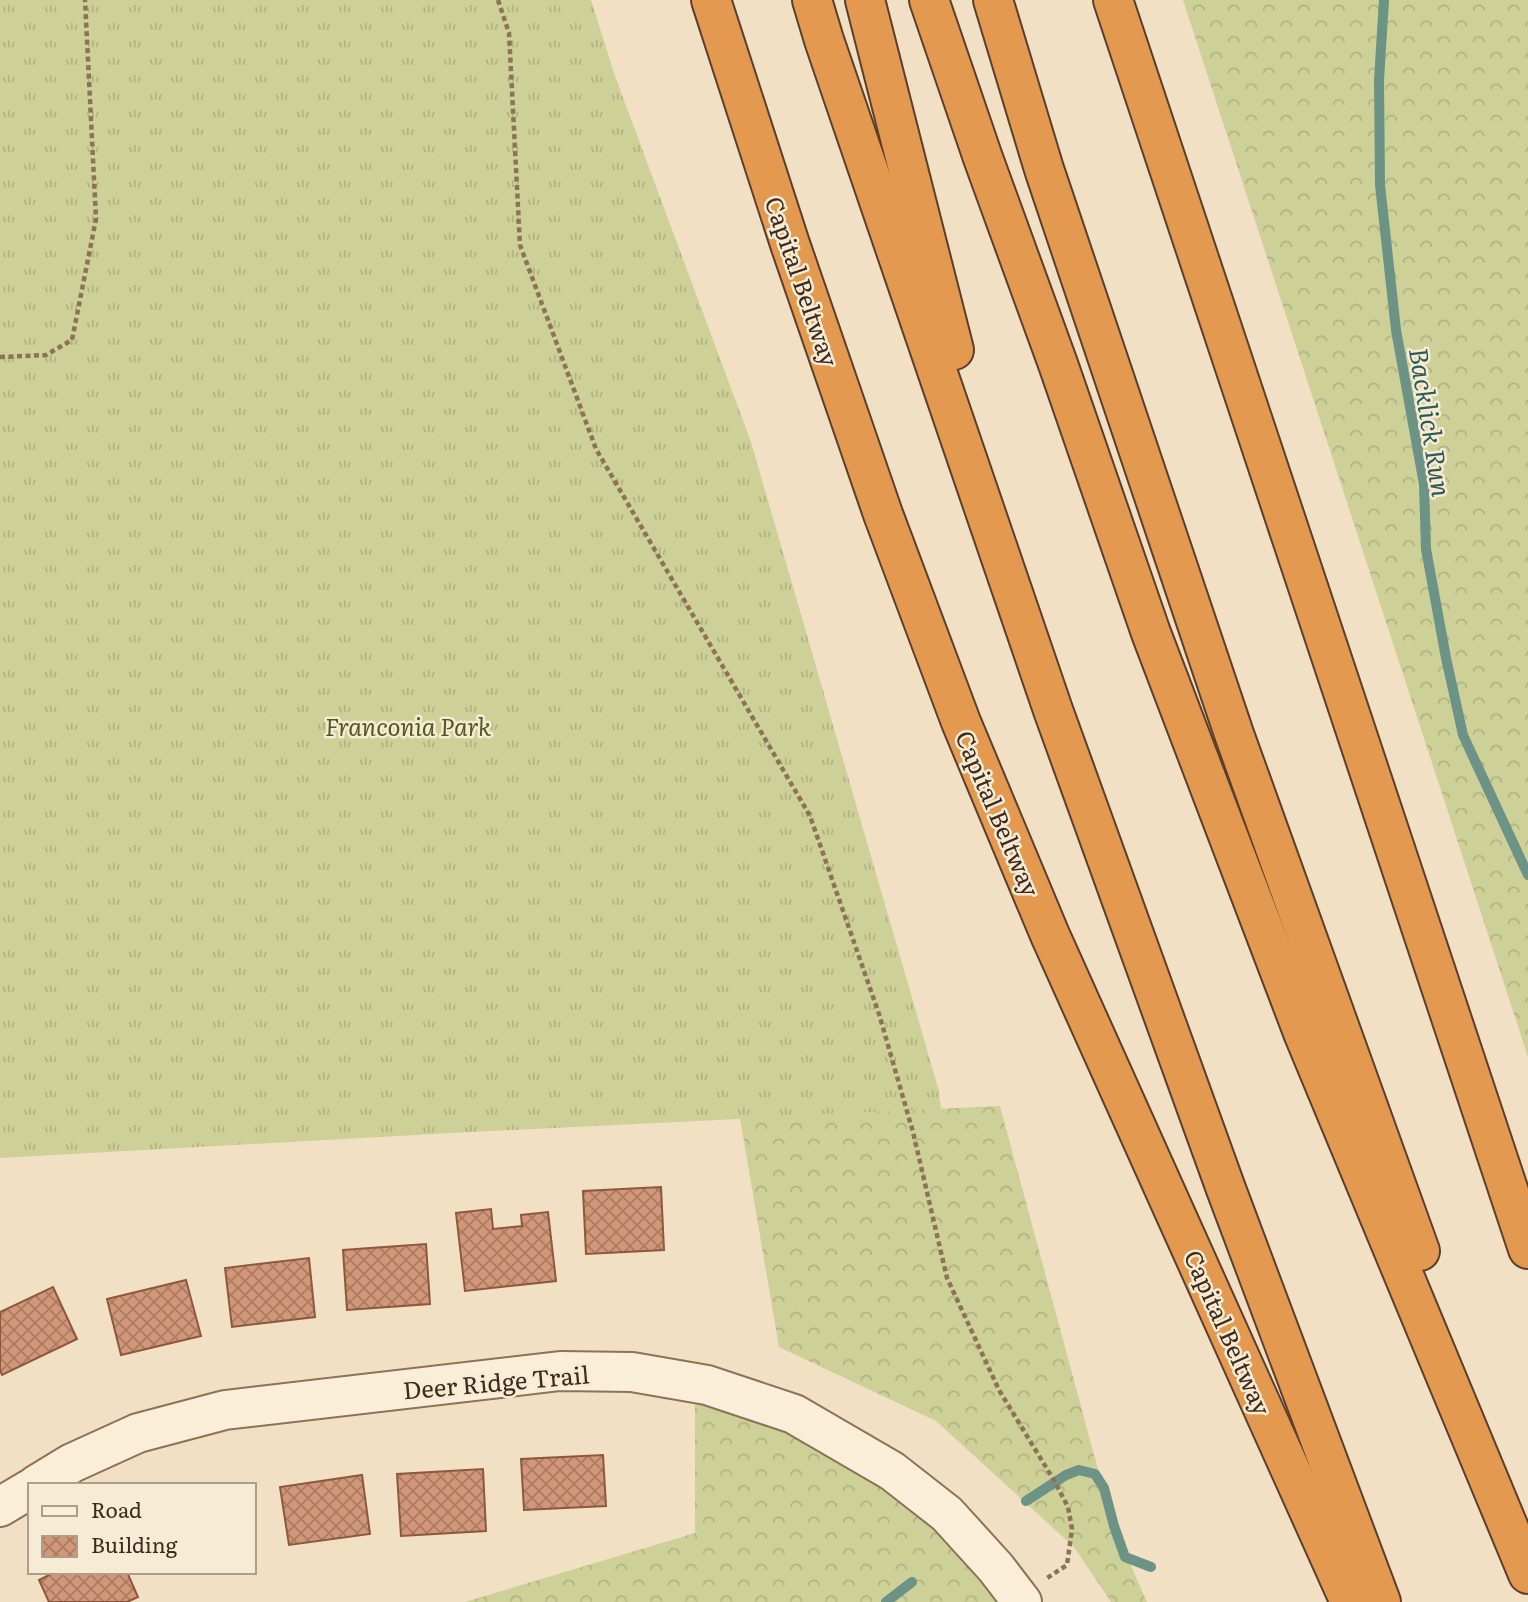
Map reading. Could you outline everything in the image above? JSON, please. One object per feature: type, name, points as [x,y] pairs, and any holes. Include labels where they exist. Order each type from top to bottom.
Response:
[{"type":"highway","name":"Capital Beltway","points":[[711,0],[794,257],[883,513],[961,722],[1050,935],[1350,1602]]},
{"type":"highway","points":[[812,0],[1053,709],[1226,1189],[1381,1602]]},
{"type":"highway","points":[[865,0],[996,513],[1053,709]]},
{"type":"highway","points":[[929,0],[1161,659],[1304,1035],[1528,1574]]},
{"type":"highway","points":[[993,0],[1044,169],[1234,734],[1528,1546]]},
{"type":"highway","points":[[1113,0],[1528,1249]]},
{"type":"street","name":"Deer Ridge Trail","points":[[39,1483],[72,1463],[138,1433],[225,1410],[560,1371],[632,1372],[707,1385],[793,1414],[892,1471],[947,1514],[1021,1600]]},
{"type":"street","points":[[0,1507],[28,1490]]},
{"type":"path","points":[[0,357],[46,355],[72,340],[96,219],[85,0]]},
{"type":"path","points":[[498,0],[509,33],[520,245],[596,449],[810,816],[883,1027],[913,1132],[947,1278],[999,1391],[1068,1507],[1072,1529],[1067,1565],[1021,1600]]},
{"type":"green space","name":"Franconia Park","points":[[0,0],[591,0],[615,76],[751,442],[939,1091],[941,1109],[0,1158]]},
{"type":"green space","points":[[1183,0],[1528,0],[1528,1057]]},
{"type":"green space","points":[[1000,1106],[1113,1525],[1147,1602],[1111,1602],[1074,1547],[936,1421],[779,1347],[740,1118]]},
{"type":"green space","points":[[695,1403],[818,1440],[921,1499],[1020,1602],[465,1602],[695,1533]]},
{"type":"building","points":[[661,1187],[664,1250],[586,1254],[583,1191]]},
{"type":"building","points":[[491,1209],[493,1229],[522,1226],[521,1215],[548,1212],[556,1281],[465,1291],[456,1213]]},
{"type":"building","points":[[426,1244],[430,1304],[347,1310],[343,1250]]},
{"type":"building","points":[[309,1258],[315,1317],[232,1327],[225,1268]]},
{"type":"building","points":[[186,1280],[201,1336],[121,1355],[107,1299]]},
{"type":"building","points":[[53,1287],[77,1339],[2,1375],[0,1312]]},
{"type":"building","points":[[603,1455],[606,1506],[524,1510],[521,1459]]},
{"type":"building","points":[[483,1469],[486,1531],[401,1536],[397,1474]]},
{"type":"building","points":[[362,1475],[370,1534],[289,1545],[280,1487]]},
{"type":"building","points":[[51,1574],[128,1574],[138,1597],[127,1602],[49,1602],[39,1580]]},
{"type":"waterway","name":"Backlick Run","points":[[1384,0],[1379,80],[1380,185],[1396,330],[1424,484],[1426,549],[1463,735],[1528,875]]},
{"type":"waterway","points":[[1026,1501],[1066,1475],[1079,1470],[1095,1474],[1104,1488],[1125,1557],[1151,1567]]},
{"type":"waterway","points":[[886,1602],[912,1582]]}]
